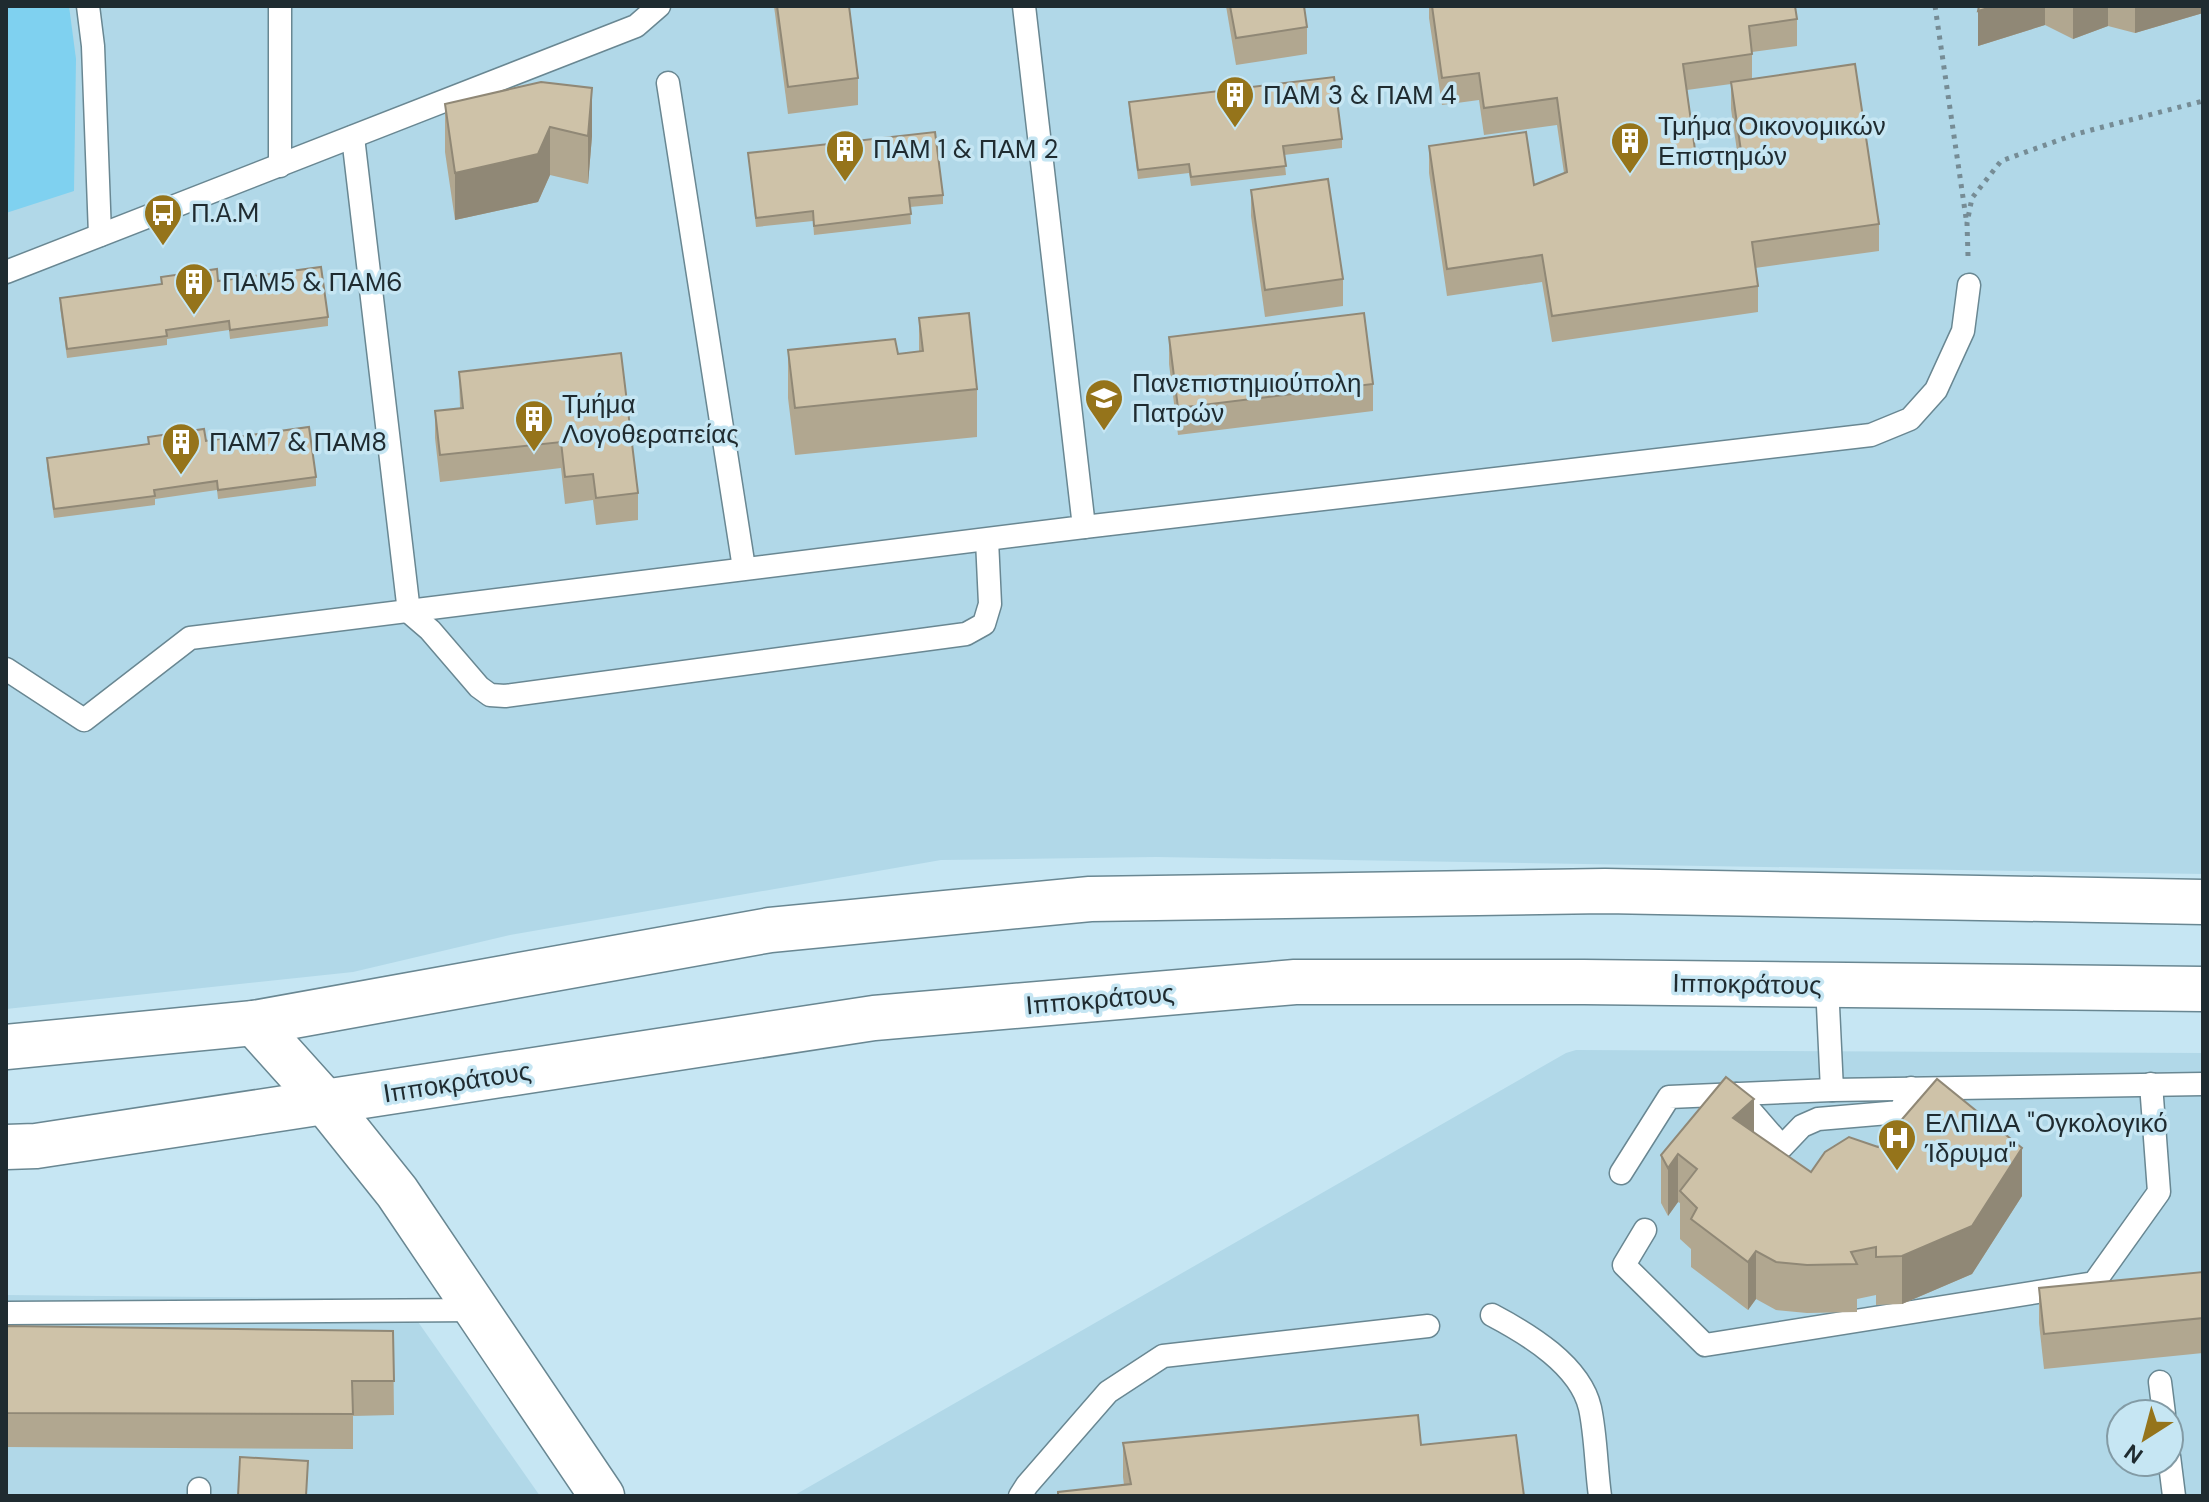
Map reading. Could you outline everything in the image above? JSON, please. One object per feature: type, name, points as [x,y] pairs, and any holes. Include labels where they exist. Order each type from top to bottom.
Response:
[{"type":"street","points":[[6,1047],[254,1023],[770,930],[1090,899],[1605,891],[2203,902]]},
{"type":"street","name":"Ιπποκράτους","points":[[6,1147],[36,1146],[874,1018],[1295,982],[2203,989]]},
{"type":"street","points":[[254,1023],[325,1102],[397,1192],[602,1496]]},
{"type":"lane","points":[[88,6],[93,46],[100,235]]},
{"type":"lane","points":[[280,6],[280,166]]},
{"type":"lane","points":[[6,272],[636,26],[659,6]]},
{"type":"lane","points":[[1024,6],[1084,527]]},
{"type":"lane","points":[[668,83],[744,568]]},
{"type":"lane","points":[[353,137],[409,612],[430,630],[479,687],[490,695],[505,696],[966,634],[984,624],[990,604],[987,540]]},
{"type":"lane","points":[[6,669],[84,720],[190,638],[744,568],[1871,435],[1910,419],[1936,390],[1963,331],[1969,285]]},
{"type":"lane","points":[[1827,985],[1832,1090]]},
{"type":"lane","points":[[1645,1230],[1624,1265],[1705,1345],[2094,1283],[2159,1192],[2151,1084]]},
{"type":"lane","points":[[1621,1173],[1669,1097],[1911,1088],[2203,1084]]},
{"type":"lane","points":[[1736,1094],[1782,1147],[1802,1126],[1818,1119],[1900,1112],[1911,1088]]},
{"type":"lane","points":[[6,1313],[478,1310]]},
{"type":"lane","points":[[1492,1315],[1534,1341],[1573,1376],[1589,1406],[1600,1496]]},
{"type":"lane","points":[[1020,1496],[1108,1392],[1163,1356],[1428,1326]]},
{"type":"lane","points":[[2160,1382],[2162,1398]]},
{"type":"path","points":[[1935,6],[1967,223],[1969,285]]},
{"type":"path","points":[[1967,223],[1972,198],[2001,161],[2076,134],[2203,101]]},
{"type":"shaded area","name":"Πανεπιστημιούπολη Πατρών","points":[[6,6],[2203,6],[2203,874],[1156,857],[941,860],[510,935],[353,972],[6,1009]]},
{"type":"shaded area","points":[[6,6],[69,6],[76,59],[74,191],[6,213]]},
{"type":"shaded area","points":[[1576,1050],[2203,1053],[2203,1496],[793,1496],[1566,1053]]},
{"type":"shaded area","points":[[6,1295],[402,1299],[540,1496],[6,1496]]},
{"type":"building","points":[[777,6],[849,6],[858,78],[788,87]]},
{"type":"building","points":[[1230,6],[1304,6],[1307,27],[1236,38]]},
{"type":"building","name":"Τμήμα Οικονομικών Επιστημών","points":[[1432,6],[1795,6],[1797,19],[1749,26],[1752,54],[1683,64],[1696,157],[1741,151],[1731,82],[1855,64],[1879,224],[1752,242],[1758,286],[1552,316],[1542,255],[1447,269],[1429,146],[1526,132],[1534,185],[1567,172],[1557,98],[1484,108],[1479,73],[1442,78]]},
{"type":"building","name":"ΠΑΜ 3 & ΠΑΜ 4","points":[[1334,77],[1342,139],[1283,146],[1286,166],[1191,177],[1189,164],[1138,170],[1129,102]]},
{"type":"building","points":[[541,82],[592,88],[588,136],[550,127],[538,154],[455,173],[445,104]]},
{"type":"building","name":"ΠΑΜ 1 & ΠΑΜ 2","points":[[935,132],[943,195],[909,198],[911,214],[814,226],[813,211],[756,218],[748,153]]},
{"type":"building","points":[[1328,179],[1343,279],[1265,290],[1251,190]]},
{"type":"building","name":"ΠΑΜ5 & ΠΑΜ6","points":[[321,267],[328,317],[230,330],[229,321],[166,330],[167,336],[67,349],[60,298],[162,284],[161,277],[217,269],[218,281]]},
{"type":"building","points":[[969,313],[977,389],[795,408],[788,350],[895,339],[898,354],[923,351],[919,318]]},
{"type":"building","points":[[1364,313],[1373,384],[1178,408],[1169,337]]},
{"type":"building","name":"Τμήμα Λογοθεραπείας","points":[[621,353],[638,493],[596,498],[593,474],[565,477],[561,442],[440,455],[435,411],[463,408],[459,372]]},
{"type":"building","name":"ΠΑΜ7 & ΠΑΜ8","points":[[309,427],[316,477],[218,490],[217,481],[154,490],[155,496],[54,509],[47,458],[149,444],[148,437],[204,429],[206,441]]},
{"type":"building","points":[[1726,1077],[1754,1099],[1733,1118],[1811,1172],[1825,1152],[1849,1137],[1878,1147],[1937,1079],[2022,1148],[1972,1226],[1902,1256],[1876,1257],[1876,1247],[1851,1252],[1857,1264],[1807,1265],[1776,1262],[1756,1251],[1748,1262],[1691,1219],[1697,1208],[1680,1191],[1697,1169],[1678,1154],[1668,1168],[1661,1155]]},
{"type":"building","points":[[2203,1272],[2203,1318],[2044,1334],[2039,1288]]},
{"type":"building","points":[[6,1326],[393,1331],[394,1381],[352,1381],[353,1414],[6,1413]]},
{"type":"building","points":[[1418,1415],[1421,1445],[1516,1435],[1524,1496],[1058,1496],[1058,1492],[1131,1484],[1123,1443]]},
{"type":"building","points":[[240,1457],[308,1461],[306,1496],[238,1496]]},
{"type":"place","name":"ΠΑΜ 3 & ΠΑΜ 4","points":[[1235,129]]},
{"type":"place","name":"Τμήμα Οικονομικών Επιστημών","points":[[1630,175]]},
{"type":"place","name":"ΠΑΜ 1 & ΠΑΜ 2","points":[[845,183]]},
{"type":"place","name":"Π.A.M","points":[[163,247]]},
{"type":"place","name":"ΠΑΜ5 & ΠΑΜ6","points":[[194,316]]},
{"type":"place","name":"Πανεπιστημιούπολη Πατρών","points":[[1104,432]]},
{"type":"place","name":"Τμήμα Λογοθεραπείας","points":[[534,453]]},
{"type":"place","name":"ΠΑΜ7 & ΠΑΜ8","points":[[181,476]]},
{"type":"place","name":"ΕΛΠΙΔΑ \"Ογκολογικό Ίδρυμα\"","points":[[1897,1172]]}]
